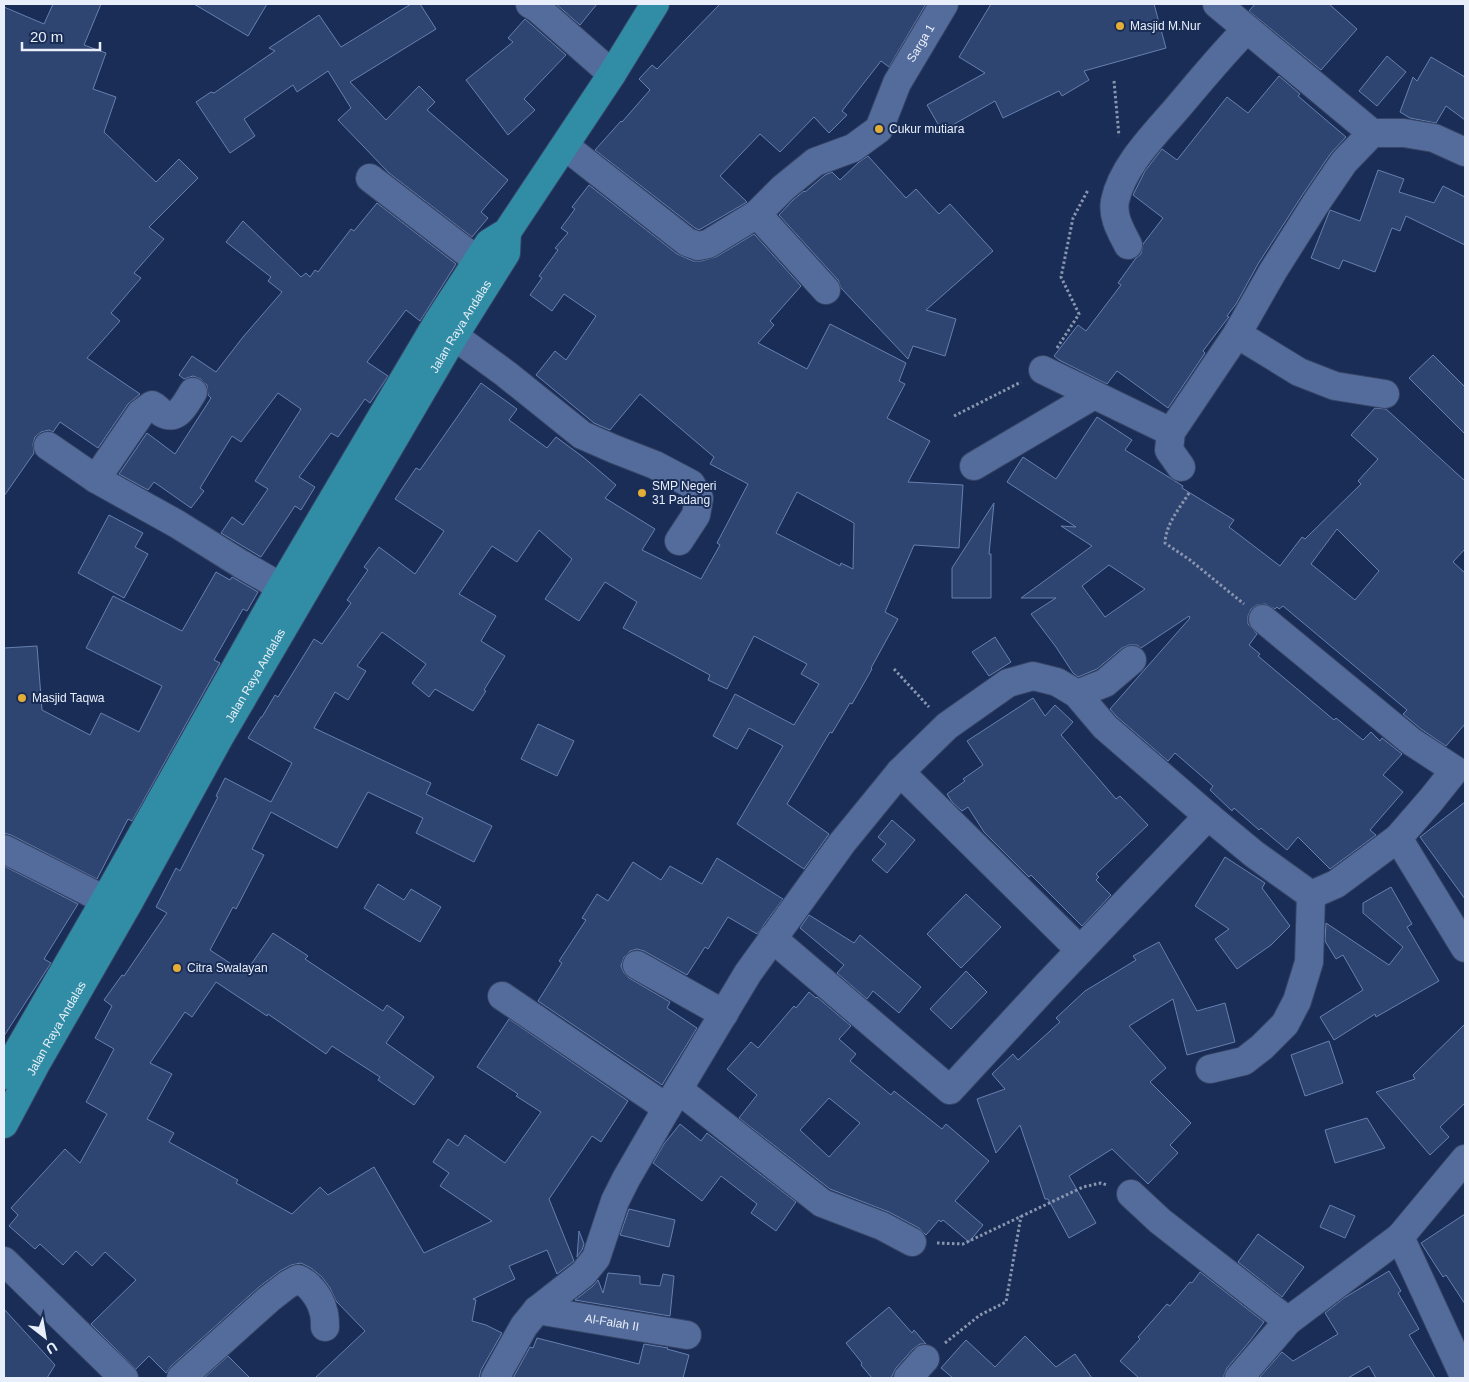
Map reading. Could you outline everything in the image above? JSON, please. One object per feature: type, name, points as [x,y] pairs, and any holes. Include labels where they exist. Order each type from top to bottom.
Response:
[{"type":"main road","name":"Jalan Raya Andalas","points":[[4,1124],[219,738],[437,323],[489,243],[507,232],[612,74],[655,4]]},
{"type":"main road","name":"Jalan Raya Andalas","points":[[4,1075],[281,587],[323,538],[454,336],[506,253],[507,232]]},
{"type":"street","points":[[530,4],[538,8],[612,74]]},
{"type":"street","name":"Sarga 1","points":[[565,146],[687,242],[698,246],[708,244],[757,214],[783,188],[815,162],[859,144],[879,129],[897,83],[944,4]]},
{"type":"street","points":[[1232,12],[1372,133],[1404,133],[1434,138],[1465,152]]},
{"type":"street","points":[[1128,245],[1116,221],[1115,203],[1131,143],[1226,50],[1232,12]]},
{"type":"street","points":[[1181,467],[1169,450],[1171,432],[1237,334],[1316,202],[1344,162],[1372,133]]},
{"type":"street","points":[[370,178],[478,261]]},
{"type":"street","points":[[757,214],[826,290]]},
{"type":"street","points":[[1237,334],[1299,372],[1335,386],[1386,394]]},
{"type":"street","points":[[454,336],[506,374],[582,435],[614,450],[655,465],[691,484],[698,498],[696,514],[679,541]]},
{"type":"street","points":[[1043,370],[1171,432]]},
{"type":"street","points":[[96,480],[141,413],[152,405],[156,406],[162,413],[178,414],[193,392]]},
{"type":"street","points":[[974,466],[1094,395]]},
{"type":"street","points":[[48,446],[96,480],[177,524],[281,587]]},
{"type":"street","points":[[1263,619],[1412,742],[1460,764],[1398,838],[1336,884],[1311,895]]},
{"type":"street","points":[[1077,694],[1105,683],[1132,660]]},
{"type":"street","points":[[495,1378],[524,1326],[537,1310],[582,1274],[596,1258],[615,1201],[673,1099],[748,973],[842,843],[900,772],[947,726],[1008,682],[1033,676],[1057,682],[1077,694],[1105,727],[1208,816],[1254,854],[1311,895]]},
{"type":"street","points":[[900,772],[1080,950]]},
{"type":"street","points":[[772,938],[950,1090],[1208,816]]},
{"type":"street","points":[[1398,838],[1465,948]]},
{"type":"street","points":[[4,849],[105,900]]},
{"type":"street","points":[[1210,1069],[1244,1060],[1262,1047],[1285,1024],[1297,1002],[1309,962],[1311,895]]},
{"type":"street","points":[[637,965],[724,1014]]},
{"type":"street","points":[[502,996],[673,1099],[822,1203],[882,1226],[912,1242]]},
{"type":"street","points":[[1239,1378],[1288,1322],[1400,1238],[1465,1159]]},
{"type":"street","points":[[1130,1194],[1160,1221],[1288,1322]]},
{"type":"street","points":[[1400,1238],[1465,1378]]},
{"type":"street","points":[[4,1261],[124,1378]]},
{"type":"street","points":[[181,1378],[269,1299],[298,1278],[305,1281],[317,1297],[323,1310],[326,1327]]},
{"type":"street","name":"Al-Falah II","points":[[537,1310],[687,1335]]},
{"type":"path","points":[[1114,81],[1131,143],[1115,143]]},
{"type":"path","points":[[954,416],[1043,370],[1079,314],[1061,277],[1073,218],[1092,182]]},
{"type":"path","points":[[1181,467],[1194,487],[1171,520],[1166,533],[1165,543],[1190,560],[1263,619]]},
{"type":"path","points":[[894,669],[947,726]]},
{"type":"path","points":[[912,1242],[963,1244],[1083,1187],[1101,1183],[1130,1194]]},
{"type":"path","points":[[917,1369],[980,1315],[1006,1302],[1021,1215]]},
{"type":"building","points":[[53,4],[101,4],[84,45],[106,53],[93,89],[116,97],[104,132],[156,182],[179,159],[198,178],[149,227],[164,239],[134,273],[141,278],[111,313],[120,321],[87,358],[140,394],[128,404],[98,448],[60,422],[53,432],[49,430],[41,432],[35,437],[33,444],[34,453],[4,496],[4,7],[44,24]]},
{"type":"building","points":[[194,4],[267,4],[248,36]]},
{"type":"building","points":[[411,4],[420,4],[436,29],[350,82],[386,120],[419,86],[435,102],[427,110],[508,180],[481,212],[488,218],[472,237],[389,173],[338,120],[351,108],[328,71],[297,92],[293,85],[244,119],[255,136],[230,153],[196,102],[211,92],[214,93],[275,51],[269,48],[319,15],[341,47]]},
{"type":"building","points":[[556,4],[597,4],[580,25]]},
{"type":"building","points":[[720,4],[926,4],[889,67],[881,61],[842,111],[847,115],[829,133],[814,117],[780,152],[760,134],[720,176],[747,202],[699,230],[595,150],[650,90],[639,79],[652,65],[657,69]]},
{"type":"building","points":[[991,4],[1154,4],[1166,48],[1084,71],[1089,80],[1062,96],[1059,91],[1003,118],[995,101],[942,131],[927,105],[985,73],[959,57]]},
{"type":"building","points":[[1255,4],[1329,4],[1357,29],[1321,70],[1249,11]]},
{"type":"building","points":[[525,19],[566,55],[524,99],[535,110],[508,135],[466,80],[513,42],[508,38]]},
{"type":"building","points":[[1387,56],[1406,72],[1377,106],[1359,91]]},
{"type":"building","points":[[1431,57],[1465,77],[1465,120],[1446,106],[1436,123],[1410,118],[1400,112],[1413,77],[1417,81]]},
{"type":"building","points":[[1279,76],[1300,94],[1298,96],[1346,137],[1331,153],[1303,194],[1258,264],[1236,304],[1227,316],[1229,317],[1203,351],[1205,353],[1168,408],[1117,371],[1107,384],[1059,360],[1054,356],[1078,325],[1086,331],[1121,285],[1118,283],[1141,254],[1143,244],[1163,218],[1133,195],[1145,171],[1162,149],[1177,160],[1227,97],[1248,113]]},
{"type":"building","points":[[868,156],[906,198],[916,189],[939,214],[950,204],[993,251],[926,310],[956,319],[945,356],[913,346],[908,359],[841,288],[838,280],[779,215],[793,200],[825,175],[832,172],[840,180]]},
{"type":"building","points":[[1378,170],[1404,179],[1399,192],[1434,203],[1443,186],[1465,197],[1465,245],[1406,216],[1400,231],[1392,228],[1375,272],[1343,260],[1339,269],[1311,258],[1330,210],[1360,221]]},
{"type":"building","points":[[589,185],[677,254],[693,261],[716,257],[754,234],[801,286],[770,321],[774,325],[758,343],[807,369],[830,324],[906,363],[899,381],[905,384],[887,418],[930,441],[908,482],[963,485],[959,548],[914,545],[885,612],[898,619],[852,704],[850,703],[832,733],[830,732],[787,804],[829,834],[804,869],[737,824],[783,746],[749,728],[737,749],[713,736],[735,694],[794,725],[819,684],[801,674],[807,664],[754,636],[727,689],[708,680],[710,675],[623,628],[637,602],[605,582],[579,621],[545,599],[572,559],[539,530],[517,562],[492,546],[459,594],[496,616],[481,641],[505,656],[473,711],[435,689],[429,697],[412,683],[426,664],[382,632],[357,666],[366,671],[348,700],[335,692],[314,728],[431,783],[426,794],[492,826],[474,862],[416,833],[423,818],[368,792],[337,848],[271,812],[252,849],[264,855],[236,909],[233,907],[210,950],[245,973],[273,933],[308,956],[305,959],[383,1011],[387,1005],[404,1017],[386,1043],[434,1077],[414,1105],[378,1080],[380,1077],[332,1046],[326,1054],[268,1014],[267,1016],[216,982],[192,1017],[185,1012],[150,1063],[172,1074],[147,1119],[174,1133],[169,1142],[238,1180],[236,1183],[292,1214],[320,1187],[328,1195],[374,1167],[424,1253],[492,1221],[440,1186],[449,1173],[433,1162],[448,1139],[458,1146],[465,1135],[505,1163],[541,1112],[477,1067],[509,1019],[628,1101],[601,1142],[592,1136],[549,1199],[574,1261],[557,1274],[547,1250],[509,1266],[515,1279],[473,1299],[476,1300],[472,1321],[502,1333],[481,1370],[479,1378],[315,1378],[365,1331],[336,1301],[322,1277],[301,1263],[291,1265],[280,1271],[259,1287],[171,1366],[166,1373],[149,1356],[136,1369],[91,1324],[136,1280],[105,1252],[92,1266],[76,1251],[63,1265],[40,1244],[35,1249],[9,1226],[18,1215],[11,1208],[65,1149],[80,1163],[107,1114],[86,1102],[114,1049],[95,1038],[112,1006],[104,1000],[122,975],[124,976],[167,913],[156,907],[176,868],[180,871],[218,797],[216,796],[225,778],[271,802],[292,763],[248,738],[275,695],[278,697],[314,639],[322,644],[351,603],[347,600],[368,570],[364,567],[379,547],[415,574],[444,531],[395,499],[416,468],[420,470],[481,383],[517,409],[509,420],[547,448],[556,437],[616,485],[605,498],[655,529],[642,550],[701,579],[720,545],[717,543],[748,484],[710,464],[714,457],[640,394],[610,430],[594,423],[536,375],[555,351],[566,360],[596,316],[564,294],[552,311],[530,295],[542,278],[539,276],[558,250],[555,248],[568,233],[561,228],[575,209],[572,207]],"holes":[[[797,492],[854,523],[853,569],[841,563],[840,566],[776,533]]]},
{"type":"building","points":[[377,203],[456,264],[420,321],[406,310],[367,362],[388,376],[370,403],[365,399],[338,437],[331,433],[299,477],[315,487],[301,510],[295,506],[261,557],[221,533],[232,517],[243,525],[268,489],[255,481],[301,409],[278,393],[241,442],[232,436],[200,488],[204,491],[191,508],[154,482],[148,490],[119,474],[147,433],[175,454],[211,398],[208,395],[207,385],[201,379],[193,376],[184,379],[179,375],[192,356],[216,372],[282,292],[268,281],[271,277],[226,242],[243,221],[301,277],[306,273],[310,277],[315,270],[318,272],[351,229],[354,231]]},
{"type":"building","points":[[1433,355],[1465,387],[1465,434],[1409,378]]},
{"type":"building","points":[[1375,408],[1386,409],[1465,481],[1465,549],[1453,562],[1465,573],[1465,724],[1446,746],[1403,714],[1407,710],[1283,606],[1275,609],[1265,604],[1257,605],[1251,609],[1248,616],[1248,624],[1257,634],[1249,645],[1260,654],[1258,656],[1334,720],[1336,718],[1363,740],[1371,732],[1380,741],[1382,738],[1402,754],[1383,775],[1403,792],[1370,830],[1376,835],[1330,869],[1298,837],[1287,850],[1261,828],[1259,830],[1234,808],[1232,811],[1210,790],[1213,786],[1175,753],[1168,761],[1110,709],[1190,618],[1189,616],[1141,648],[1137,645],[1129,645],[1122,648],[1097,669],[1078,677],[1073,673],[1031,614],[1056,598],[1021,598],[1092,546],[1061,526],[1076,527],[1007,482],[1023,457],[1056,479],[1097,417],[1132,440],[1125,450],[1234,520],[1229,527],[1280,566],[1302,537],[1305,539],[1361,484],[1358,481],[1378,459],[1351,435]],"holes":[[[1337,529],[1379,571],[1355,600],[1311,564]],[[1109,565],[1145,589],[1105,617],[1082,586]]]},
{"type":"building","points":[[994,503],[989,554],[991,554],[991,598],[952,598],[952,568]]},
{"type":"building","points":[[109,515],[143,533],[135,547],[148,554],[124,598],[78,573]]},
{"type":"building","points":[[216,572],[230,580],[232,577],[258,592],[247,611],[243,609],[214,660],[220,663],[132,821],[128,819],[97,879],[4,833],[4,648],[37,646],[42,710],[90,735],[101,713],[139,732],[162,686],[86,648],[113,596],[182,631]]},
{"type":"building","points":[[995,637],[1011,662],[989,676],[972,652]]},
{"type":"building","points":[[1033,698],[1045,716],[1055,705],[1073,722],[1061,735],[1116,799],[1120,796],[1148,825],[1096,874],[1099,877],[1096,880],[1111,895],[1082,926],[1031,875],[1029,877],[984,832],[968,807],[962,811],[952,802],[947,794],[965,781],[963,779],[983,765],[967,741]]},
{"type":"building","points":[[538,724],[574,741],[557,776],[521,759]]},
{"type":"building","points":[[1465,802],[1465,899],[1420,837]]},
{"type":"building","points":[[892,820],[915,840],[887,873],[872,860],[886,844],[878,837]]},
{"type":"building","points":[[1225,857],[1265,883],[1262,888],[1290,926],[1271,945],[1237,969],[1215,939],[1229,929],[1195,906]]},
{"type":"building","points":[[717,858],[783,899],[757,934],[728,917],[708,949],[705,947],[687,975],[637,949],[630,951],[624,957],[621,966],[629,978],[670,1002],[667,1008],[697,1028],[662,1085],[538,1001],[562,963],[559,961],[586,920],[582,918],[597,894],[608,901],[633,862],[661,880],[670,866],[702,884]]},
{"type":"building","points":[[4,866],[78,904],[44,959],[51,963],[4,1036]]},
{"type":"building","points":[[378,884],[404,900],[411,889],[441,907],[420,942],[364,908]]},
{"type":"building","points":[[1391,887],[1412,924],[1407,927],[1439,981],[1376,1017],[1375,1014],[1334,1040],[1320,1017],[1363,990],[1343,955],[1336,959],[1325,941],[1326,923],[1389,965],[1403,947],[1363,913],[1363,903]]},
{"type":"building","points":[[966,894],[1001,927],[961,968],[927,934]]},
{"type":"building","points":[[809,915],[854,943],[860,935],[921,987],[899,1013],[873,991],[867,999],[837,973],[844,965],[800,928]]},
{"type":"building","points":[[1159,942],[1197,1011],[1225,1003],[1235,1042],[1187,1055],[1173,999],[1129,1026],[1166,1068],[1150,1082],[1191,1123],[1170,1145],[1178,1153],[1148,1184],[1112,1149],[1069,1176],[1096,1223],[1069,1238],[1048,1199],[1045,1199],[1020,1125],[996,1153],[977,1099],[1005,1089],[992,1074],[1013,1054],[1018,1060],[1060,1022],[1056,1018],[1085,991],[1136,960],[1133,956]]},
{"type":"building","points":[[966,971],[987,992],[951,1029],[930,1009]]},
{"type":"building","points":[[809,992],[817,997],[851,1026],[839,1039],[856,1054],[850,1061],[891,1095],[894,1091],[942,1129],[946,1124],[989,1161],[955,1201],[983,1225],[969,1242],[943,1220],[941,1222],[939,1220],[926,1235],[919,1228],[889,1212],[830,1189],[739,1118],[757,1095],[727,1069],[751,1042],[758,1048],[794,1006],[796,1008]],"holes":[[[829,1098],[860,1123],[829,1157],[800,1130]]]},
{"type":"building","points":[[1465,1024],[1465,1103],[1440,1127],[1449,1137],[1430,1155],[1376,1092],[1415,1079],[1413,1075]]},
{"type":"building","points":[[1329,1041],[1343,1083],[1305,1096],[1291,1055]]},
{"type":"building","points":[[1367,1118],[1385,1148],[1335,1163],[1325,1130]]},
{"type":"building","points":[[680,1124],[701,1141],[707,1133],[796,1202],[776,1231],[751,1213],[757,1204],[721,1176],[702,1201],[653,1163],[664,1144]]},
{"type":"building","points":[[1330,1205],[1355,1216],[1345,1238],[1320,1227]]},
{"type":"building","points":[[629,1209],[675,1220],[669,1247],[620,1235]]},
{"type":"building","points":[[1465,1214],[1465,1304],[1446,1275],[1443,1277],[1421,1243]]},
{"type":"building","points":[[579,1231],[584,1244],[577,1257]]},
{"type":"building","points":[[1258,1234],[1304,1267],[1282,1297],[1238,1262]]},
{"type":"building","points":[[1389,1271],[1401,1291],[1398,1293],[1419,1329],[1409,1335],[1435,1378],[1376,1378],[1369,1366],[1348,1378],[1259,1378],[1282,1352],[1293,1361],[1338,1334],[1325,1313],[1344,1298]]},
{"type":"building","points":[[1200,1272],[1264,1322],[1227,1368],[1224,1378],[1139,1378],[1120,1361],[1167,1304],[1170,1306]]},
{"type":"building","points":[[608,1273],[640,1276],[640,1284],[660,1286],[663,1274],[674,1276],[670,1316],[575,1300],[598,1280],[603,1293]]},
{"type":"building","points":[[889,1307],[912,1333],[914,1330],[926,1344],[920,1344],[913,1349],[896,1368],[891,1378],[872,1378],[846,1343]]},
{"type":"building","points":[[4,1309],[55,1365],[47,1378],[4,1378]]},
{"type":"building","points":[[1025,1336],[1056,1367],[1075,1354],[1092,1378],[953,1378],[941,1368],[966,1340],[995,1367]]},
{"type":"building","points":[[537,1338],[639,1364],[644,1344],[668,1348],[689,1355],[683,1378],[513,1378],[530,1347],[533,1348]]},
{"type":"building","points":[[228,1356],[250,1378],[204,1378]]},
{"type":"place","name":"Masjid M.Nur","points":[[1120,26]]},
{"type":"place","name":"Cukur mutiara","points":[[879,129]]},
{"type":"place","name":"SMP Negeri 31 Padang","points":[[642,493]]},
{"type":"place","name":"Masjid Taqwa","points":[[22,698]]},
{"type":"place","name":"Citra Swalayan","points":[[177,968]]}]
